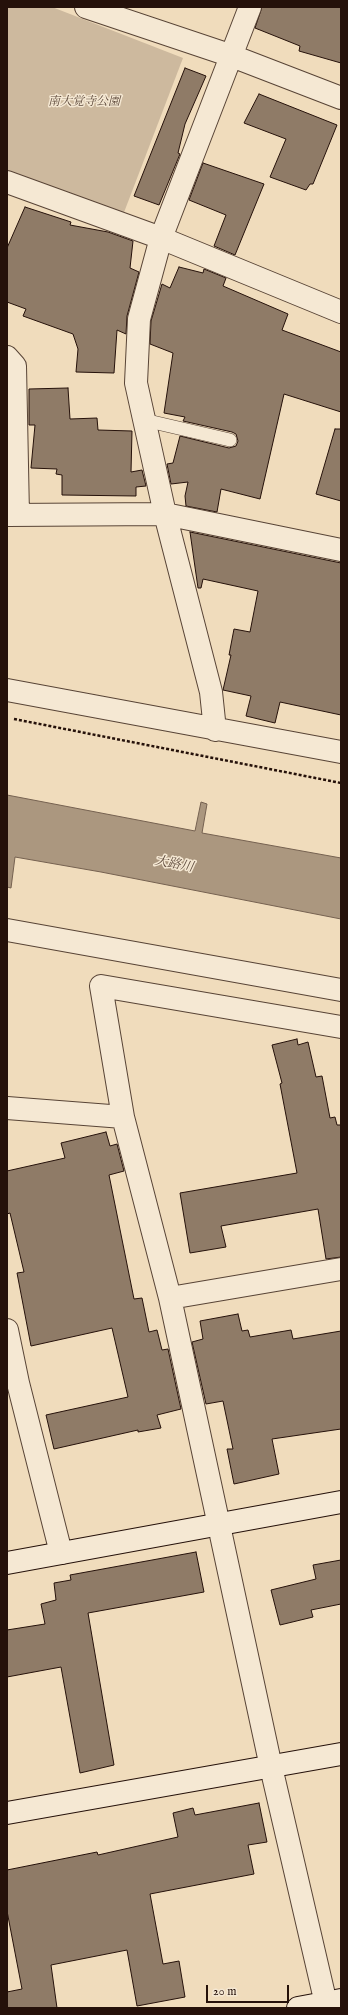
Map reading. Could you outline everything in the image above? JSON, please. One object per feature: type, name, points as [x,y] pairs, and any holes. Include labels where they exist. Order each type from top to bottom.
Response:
[{"type":"street","points":[[86,7],[232,56],[341,98]]},
{"type":"street","points":[[215,730],[211,692],[165,514],[136,383],[139,319],[161,238],[250,7]]},
{"type":"street","points":[[7,182],[161,238],[341,312]]},
{"type":"street","points":[[7,357],[14,366],[12,514],[165,514],[341,550]]},
{"type":"street","points":[[7,690],[215,730],[341,752]]},
{"type":"street","points":[[7,930],[341,990]]},
{"type":"street","points":[[298,2008],[331,2004],[271,1767],[170,1298],[123,1117],[101,986],[341,1027]]},
{"type":"street","points":[[7,1108],[123,1117]]},
{"type":"street","points":[[170,1298],[341,1268]]},
{"type":"street","points":[[7,1330],[12,1384],[61,1554]]},
{"type":"street","points":[[7,1563],[341,1502]]},
{"type":"street","points":[[7,1813],[341,1754]]},
{"type":"lane","points":[[144,420],[230,440]]},
{"type":"path","points":[[7,718],[341,783]]},
{"type":"green space","name":"南大覚寺公園","points":[[7,7],[52,7],[183,58],[123,215],[7,171]]},
{"type":"water","name":"大路川","points":[[7,795],[195,831],[201,802],[207,804],[202,833],[341,858],[341,919],[101,872],[15,857],[11,888],[7,887]]},
{"type":"building","points":[[262,7],[341,7],[341,63],[299,51],[300,46],[255,28]]},
{"type":"building","points":[[185,68],[206,76],[185,124],[178,153],[180,154],[159,205],[134,196]]},
{"type":"building","points":[[259,94],[337,125],[313,184],[310,184],[306,190],[270,177],[286,139],[244,123]]},
{"type":"building","points":[[203,163],[264,184],[235,255],[214,246],[226,215],[189,200]]},
{"type":"building","points":[[25,207],[71,222],[70,225],[108,232],[133,241],[130,268],[139,272],[127,316],[126,334],[117,330],[114,373],[76,372],[78,349],[73,334],[23,316],[26,309],[7,302],[7,248]]},
{"type":"building","points":[[179,267],[203,273],[204,269],[226,278],[223,286],[288,314],[282,330],[341,352],[341,412],[284,394],[260,499],[221,489],[217,512],[186,506],[185,496],[188,482],[171,484],[167,464],[173,463],[180,436],[229,448],[236,446],[238,441],[236,434],[232,432],[183,421],[185,417],[164,413],[173,353],[150,344],[151,321],[162,284],[170,288]]},
{"type":"building","points":[[68,388],[70,419],[97,418],[98,430],[132,431],[131,472],[142,470],[146,486],[136,487],[136,496],[62,495],[62,475],[56,474],[57,469],[31,468],[35,425],[29,425],[29,389]]},
{"type":"building","points":[[335,429],[341,429],[341,501],[316,494]]},
{"type":"building","points":[[190,532],[341,563],[341,715],[280,702],[275,723],[246,716],[251,696],[223,690],[231,655],[229,655],[234,629],[250,632],[258,591],[203,579],[201,588],[198,588]]},
{"type":"building","points":[[297,1039],[298,1045],[308,1042],[316,1077],[322,1076],[330,1118],[335,1117],[337,1125],[341,1125],[341,1257],[326,1259],[318,1209],[221,1226],[226,1247],[190,1253],[180,1193],[297,1173],[280,1084],[282,1083],[272,1045]]},
{"type":"building","points":[[106,1132],[110,1146],[117,1144],[124,1171],[109,1175],[134,1299],[142,1298],[149,1332],[157,1330],[162,1350],[168,1349],[181,1409],[157,1415],[161,1428],[138,1432],[138,1430],[54,1449],[46,1415],[128,1397],[112,1328],[31,1346],[17,1273],[24,1272],[10,1213],[7,1214],[7,1171],[65,1158],[61,1143]]},
{"type":"building","points":[[238,1314],[242,1331],[248,1330],[250,1337],[291,1330],[293,1339],[341,1331],[341,1429],[272,1439],[279,1474],[234,1484],[227,1449],[233,1449],[223,1401],[206,1404],[192,1342],[203,1339],[200,1321]]},
{"type":"building","points":[[196,1552],[204,1592],[88,1613],[114,1765],[80,1773],[61,1667],[7,1677],[7,1630],[45,1624],[41,1604],[56,1600],[54,1583],[71,1580],[70,1575]]},
{"type":"building","points":[[341,1560],[341,1604],[311,1610],[313,1617],[280,1625],[271,1590],[316,1579],[313,1565]]},
{"type":"building","points":[[259,1803],[267,1842],[248,1845],[254,1874],[150,1894],[163,1964],[179,1961],[185,1997],[137,2006],[127,1950],[51,1965],[57,2008],[7,2008],[7,1992],[22,1989],[7,1911],[7,1870],[97,1852],[98,1855],[178,1837],[173,1813],[193,1808],[195,1815]]}]
